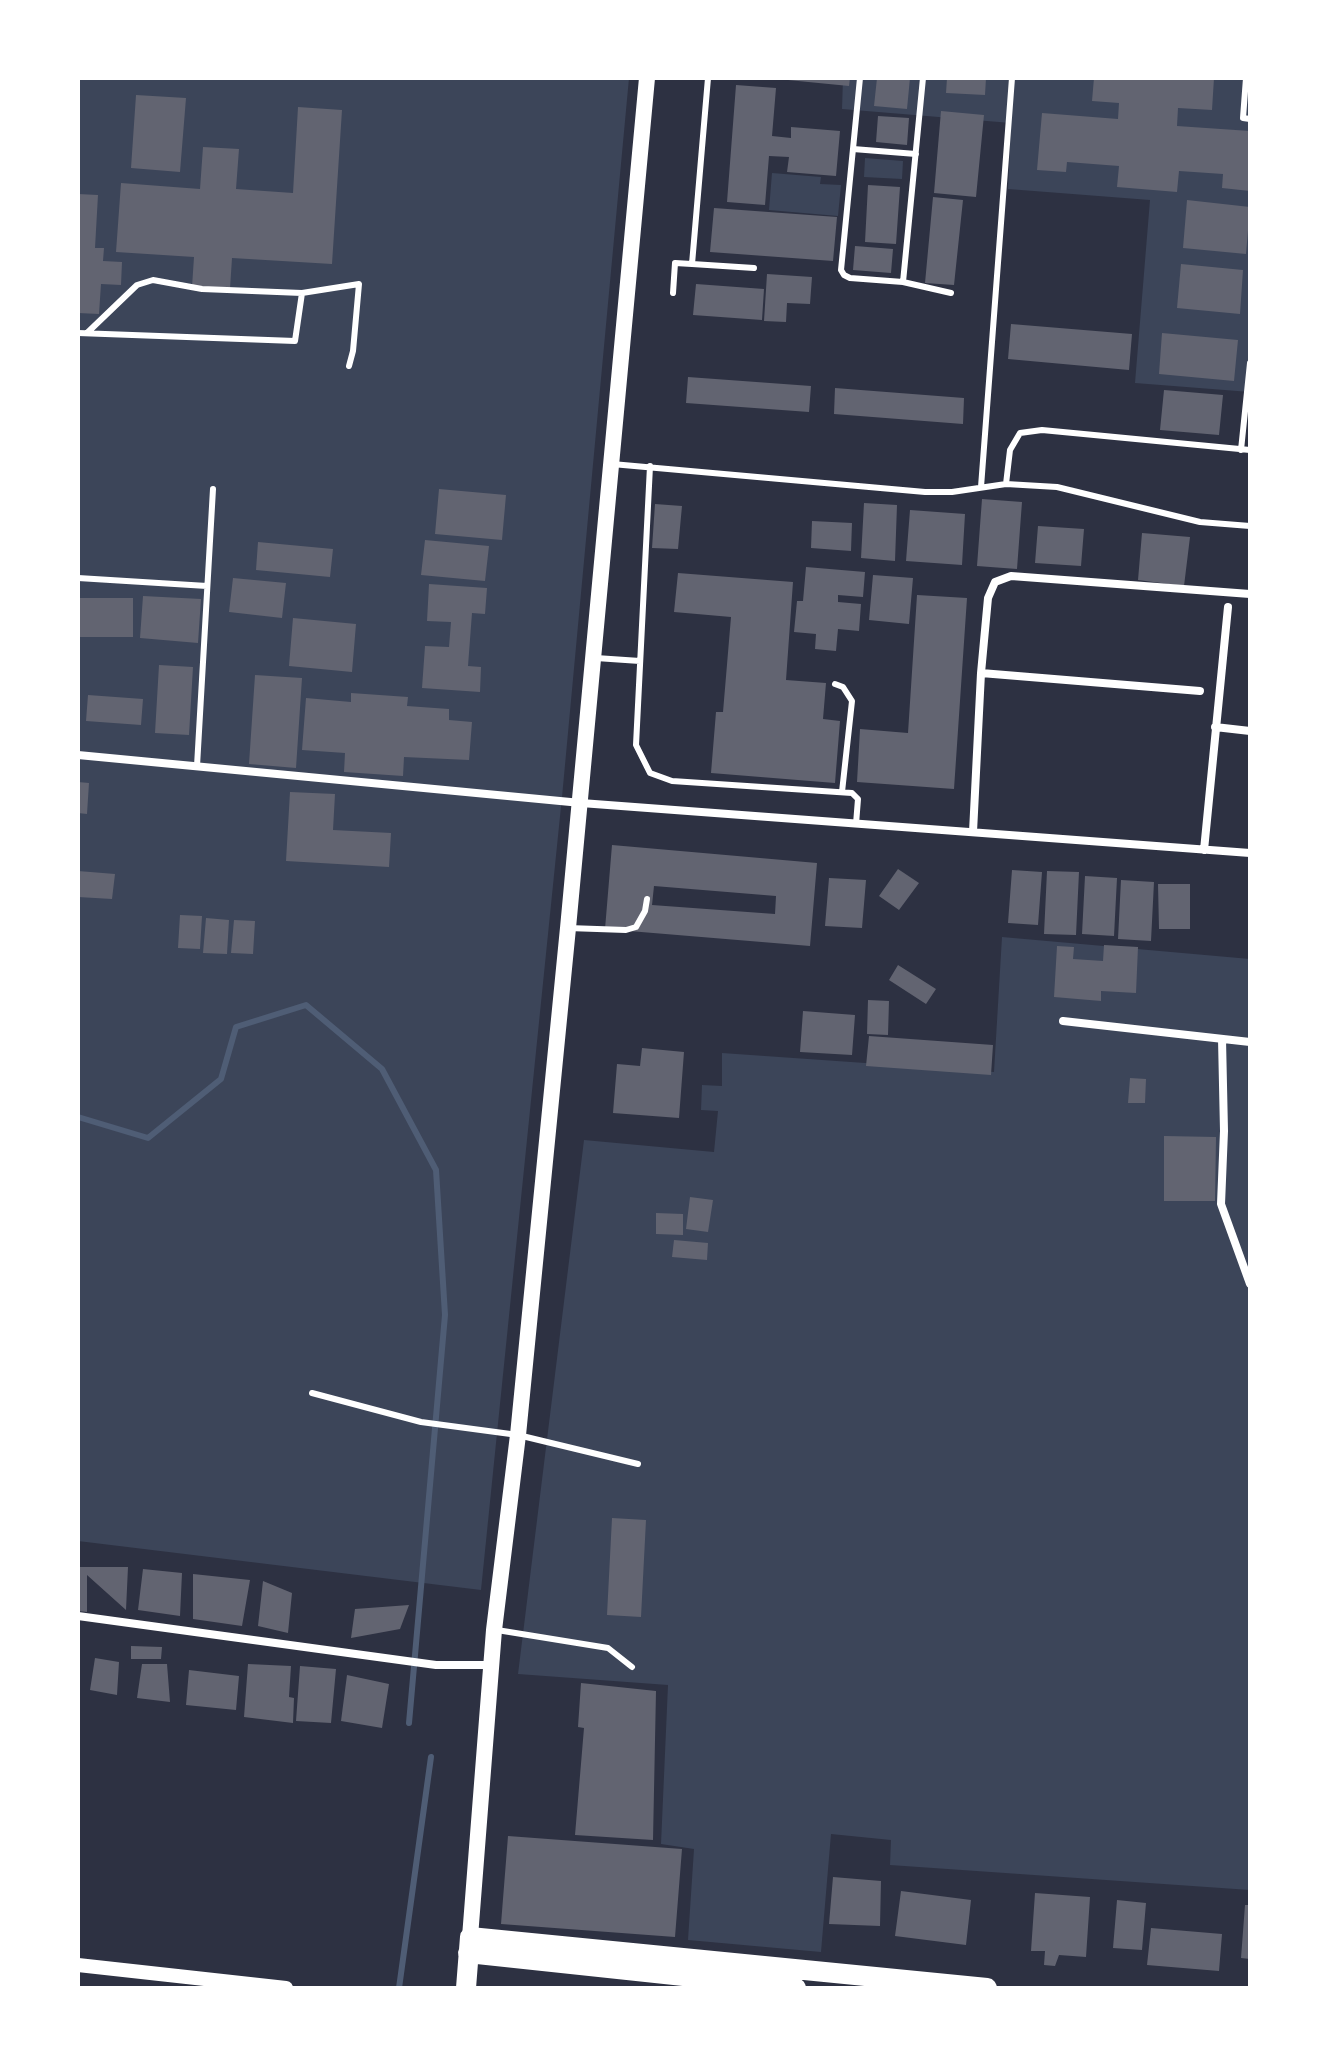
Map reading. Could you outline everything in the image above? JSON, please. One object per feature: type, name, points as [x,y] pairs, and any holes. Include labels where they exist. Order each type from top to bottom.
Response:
[{"type":"main road","points":[[466,1988],[494,1630],[518,1435],[581,803],[647,78]]},
{"type":"main road","points":[[469,1945],[677,1966],[987,1988]]},
{"type":"main road","points":[[677,1966],[796,1988]]},
{"type":"street","points":[[973,832],[981,673],[988,598],[995,582],[1011,576],[1250,594]]},
{"type":"street","points":[[1204,850],[1228,607]]},
{"type":"street","points":[[981,673],[1200,691]]},
{"type":"street","points":[[1215,727],[1250,731]]},
{"type":"street","points":[[78,755],[581,803],[1250,853]]},
{"type":"street","points":[[1063,1021],[1250,1042]]},
{"type":"street","points":[[1222,1039],[1224,1131],[1221,1204],[1250,1284]]},
{"type":"street","points":[[78,1616],[436,1665],[492,1665]]},
{"type":"street","points":[[78,1965],[286,1988]]},
{"type":"lane","points":[[692,264],[708,78]]},
{"type":"lane","points":[[860,78],[841,270],[850,278],[903,282],[951,293]]},
{"type":"lane","points":[[903,282],[923,78]]},
{"type":"lane","points":[[981,487],[1012,78]]},
{"type":"lane","points":[[1246,78],[1243,118],[1250,119]]},
{"type":"lane","points":[[853,149],[916,154]]},
{"type":"lane","points":[[673,293],[675,263],[754,268]]},
{"type":"lane","points":[[87,333],[137,285],[153,280],[202,289],[302,293],[359,284],[349,366]]},
{"type":"lane","points":[[78,333],[295,341],[302,293]]},
{"type":"lane","points":[[1241,450],[1250,363]]},
{"type":"lane","points":[[1006,484],[1010,450],[1020,433],[1042,430],[1250,450]]},
{"type":"lane","points":[[612,464],[925,492],[952,492],[1006,484],[1057,487],[1200,522],[1250,526]]},
{"type":"lane","points":[[650,466],[636,745],[650,773],[672,781],[852,793],[858,799],[856,824]]},
{"type":"lane","points":[[197,766],[213,489]]},
{"type":"lane","points":[[78,578],[207,586]]},
{"type":"lane","points":[[593,658],[640,661]]},
{"type":"lane","points":[[835,684],[843,687],[852,701],[842,792]]},
{"type":"lane","points":[[568,928],[626,930],[636,927],[645,911],[647,899]]},
{"type":"lane","points":[[312,1393],[421,1422],[518,1435],[638,1464]]},
{"type":"lane","points":[[494,1630],[608,1648],[632,1667]]},
{"type":"shaded area","points":[[78,78],[629,78],[562,797],[481,1590],[78,1541]]},
{"type":"shaded area","points":[[843,78],[1250,78],[1250,392],[1135,383],[1150,200],[1008,189],[1011,123],[842,109]]},
{"type":"shaded area","points":[[865,158],[903,161],[902,179],[864,177]]},
{"type":"shaded area","points":[[772,173],[821,177],[820,184],[841,185],[838,216],[769,210]]},
{"type":"shaded area","points":[[1002,937],[1250,959],[1250,1890],[890,1865],[891,1840],[831,1834],[821,1952],[688,1940],[694,1849],[661,1844],[668,1685],[518,1674],[584,1140],[714,1152],[718,1111],[701,1110],[702,1085],[722,1086],[722,1053],[994,1072]]},
{"type":"building","points":[[788,78],[850,78],[849,86]]},
{"type":"building","points":[[877,78],[910,78],[907,109],[874,106]]},
{"type":"building","points":[[947,78],[986,78],[985,95],[946,93]]},
{"type":"building","points":[[1094,78],[1214,78],[1212,110],[1178,108],[1177,126],[1250,131],[1250,191],[1222,188],[1223,174],[1179,171],[1177,192],[1117,187],[1119,166],[1067,162],[1066,172],[1037,170],[1042,113],[1118,119],[1119,103],[1092,101]]},
{"type":"building","points":[[736,85],[776,88],[772,136],[791,138],[791,127],[840,131],[836,176],[787,172],[789,157],[769,156],[765,205],[727,202]]},
{"type":"building","points":[[136,95],[186,98],[180,172],[131,168]]},
{"type":"building","points":[[298,107],[342,110],[332,264],[232,258],[230,289],[192,287],[194,257],[116,252],[121,183],[200,189],[203,147],[239,149],[236,189],[293,193]]},
{"type":"building","points":[[941,111],[984,115],[976,197],[934,193]]},
{"type":"building","points":[[878,116],[909,118],[907,145],[876,142]]},
{"type":"building","points":[[868,185],[900,187],[896,244],[865,242]]},
{"type":"building","points":[[78,194],[98,195],[95,248],[104,248],[103,261],[122,262],[121,285],[101,284],[99,314],[78,313]]},
{"type":"building","points":[[933,197],[963,200],[954,285],[925,283]]},
{"type":"building","points":[[1187,200],[1250,207],[1246,254],[1183,248]]},
{"type":"building","points":[[714,208],[837,217],[833,261],[710,252]]},
{"type":"building","points":[[855,246],[893,249],[891,273],[853,270]]},
{"type":"building","points":[[1181,264],[1243,270],[1240,314],[1177,308]]},
{"type":"building","points":[[767,274],[812,277],[810,304],[787,303],[786,322],[764,321]]},
{"type":"building","points":[[696,284],[764,289],[762,320],[693,315]]},
{"type":"building","points":[[1011,324],[1132,334],[1129,370],[1008,359]]},
{"type":"building","points":[[1162,333],[1238,340],[1234,381],[1159,374]]},
{"type":"building","points":[[688,377],[811,386],[809,412],[686,403]]},
{"type":"building","points":[[835,388],[964,398],[963,424],[834,414]]},
{"type":"building","points":[[1164,390],[1223,395],[1219,435],[1160,430]]},
{"type":"building","points":[[439,489],[506,495],[502,540],[435,534]]},
{"type":"building","points":[[982,499],[1022,502],[1017,569],[977,566]]},
{"type":"building","points":[[864,503],[897,505],[895,561],[861,558]]},
{"type":"building","points":[[655,504],[682,506],[678,549],[652,548]]},
{"type":"building","points":[[910,510],[965,514],[962,565],[906,561]]},
{"type":"building","points":[[812,521],[852,523],[851,551],[811,548]]},
{"type":"building","points":[[1038,526],[1084,529],[1081,566],[1035,563]]},
{"type":"building","points":[[1142,533],[1190,537],[1184,586],[1138,580]]},
{"type":"building","points":[[425,540],[489,546],[485,581],[421,575]]},
{"type":"building","points":[[258,542],[333,549],[330,577],[256,570]]},
{"type":"building","points":[[806,567],[865,572],[863,597],[838,595],[838,602],[861,604],[859,631],[838,629],[836,651],[815,649],[816,634],[794,632],[797,601],[803,601]]},
{"type":"building","points":[[678,573],[793,582],[786,680],[826,683],[823,719],[840,721],[835,783],[711,773],[716,712],[723,712],[731,617],[674,612]]},
{"type":"building","points":[[873,575],[913,578],[909,624],[869,620]]},
{"type":"building","points":[[233,578],[286,583],[282,618],[229,612]]},
{"type":"building","points":[[429,584],[487,588],[485,614],[472,613],[468,666],[481,667],[480,692],[422,688],[425,646],[449,647],[451,622],[427,621]]},
{"type":"building","points":[[917,595],[967,598],[954,789],[857,782],[860,729],[908,733]]},
{"type":"building","points":[[143,596],[201,599],[198,643],[140,638]]},
{"type":"building","points":[[78,598],[133,598],[133,637],[78,637]]},
{"type":"building","points":[[293,618],[356,624],[352,672],[289,666]]},
{"type":"building","points":[[159,665],[193,667],[189,735],[155,733]]},
{"type":"building","points":[[255,675],[302,678],[296,768],[249,764]]},
{"type":"building","points":[[351,693],[408,697],[407,706],[449,709],[449,720],[472,722],[469,760],[404,757],[403,776],[344,772],[345,753],[302,750],[306,698],[351,702]]},
{"type":"building","points":[[88,695],[143,699],[141,725],[86,721]]},
{"type":"building","points":[[78,782],[89,783],[87,814],[78,813]]},
{"type":"building","points":[[290,792],[335,794],[333,830],[391,833],[389,867],[286,861]]},
{"type":"building","points":[[612,845],[817,863],[810,946],[605,929]],"holes":[[[654,886],[776,896],[775,914],[652,905]]]},
{"type":"building","points":[[898,869],[919,883],[899,910],[879,896]]},
{"type":"building","points":[[1012,870],[1042,872],[1038,925],[1008,923]]},
{"type":"building","points":[[78,871],[115,874],[112,899],[78,897]]},
{"type":"building","points":[[1047,871],[1079,872],[1076,935],[1044,934]]},
{"type":"building","points":[[1085,876],[1117,878],[1114,936],[1082,934]]},
{"type":"building","points":[[829,878],[866,880],[862,928],[825,926]]},
{"type":"building","points":[[1121,880],[1154,882],[1151,941],[1118,939]]},
{"type":"building","points":[[1158,884],[1190,884],[1190,929],[1159,929]]},
{"type":"building","points":[[180,915],[202,916],[200,949],[178,948]]},
{"type":"building","points":[[206,918],[229,920],[227,954],[203,953]]},
{"type":"building","points":[[234,920],[255,921],[253,954],[231,953]]},
{"type":"building","points":[[1104,945],[1138,947],[1136,993],[1101,991],[1101,1001],[1054,997],[1057,946],[1074,947],[1073,959],[1103,961]]},
{"type":"building","points":[[898,965],[936,989],[926,1004],[889,980]]},
{"type":"building","points":[[868,1000],[889,1001],[888,1035],[867,1034]]},
{"type":"building","points":[[803,1011],[855,1015],[852,1055],[800,1052]]},
{"type":"building","points":[[869,1036],[993,1045],[991,1075],[866,1066]]},
{"type":"building","points":[[642,1048],[684,1052],[679,1118],[613,1113],[617,1064],[640,1066]]},
{"type":"building","points":[[1130,1078],[1146,1079],[1145,1103],[1128,1103]]},
{"type":"building","points":[[1164,1136],[1216,1137],[1215,1201],[1164,1201]]},
{"type":"building","points":[[690,1197],[713,1200],[708,1232],[686,1229]]},
{"type":"building","points":[[656,1213],[683,1214],[683,1235],[656,1234]]},
{"type":"building","points":[[674,1240],[708,1243],[707,1260],[672,1257]]},
{"type":"building","points":[[612,1518],[646,1520],[641,1617],[607,1615]]},
{"type":"building","points":[[78,1567],[128,1567],[126,1610],[87,1575],[87,1612],[78,1611]]},
{"type":"building","points":[[143,1569],[182,1573],[180,1616],[138,1610]]},
{"type":"building","points":[[193,1574],[250,1580],[242,1626],[193,1619]]},
{"type":"building","points":[[263,1581],[292,1593],[288,1633],[258,1626]]},
{"type":"building","points":[[409,1605],[400,1629],[351,1638],[355,1609]]},
{"type":"building","points":[[131,1646],[162,1647],[161,1659],[131,1659]]},
{"type":"building","points":[[95,1658],[119,1662],[117,1695],[90,1690]]},
{"type":"building","points":[[142,1664],[167,1664],[170,1702],[137,1698]]},
{"type":"building","points":[[248,1664],[291,1666],[289,1697],[294,1698],[293,1723],[244,1717]]},
{"type":"building","points":[[300,1666],[336,1669],[331,1723],[296,1721]]},
{"type":"building","points":[[189,1670],[239,1676],[236,1710],[186,1705]]},
{"type":"building","points":[[347,1675],[389,1684],[382,1728],[341,1721]]},
{"type":"building","points":[[581,1683],[656,1691],[653,1840],[575,1835],[584,1728],[578,1727]]},
{"type":"building","points":[[508,1836],[682,1849],[675,1937],[501,1924]]},
{"type":"building","points":[[833,1877],[881,1881],[880,1926],[829,1924]]},
{"type":"building","points":[[901,1891],[971,1900],[966,1945],[895,1936]]},
{"type":"building","points":[[1035,1893],[1090,1897],[1086,1957],[1059,1955],[1055,1966],[1044,1965],[1045,1951],[1031,1951]]},
{"type":"building","points":[[1117,1900],[1146,1903],[1142,1950],[1113,1948]]},
{"type":"building","points":[[1245,1905],[1250,1905],[1250,1959],[1241,1958]]},
{"type":"building","points":[[1151,1928],[1222,1934],[1219,1971],[1147,1965]]},
{"type":"waterway","points":[[78,1117],[148,1138],[221,1079],[236,1027],[306,1005],[382,1069],[436,1170],[445,1315],[409,1723]]},
{"type":"waterway","points":[[399,1988],[431,1757]]}]
